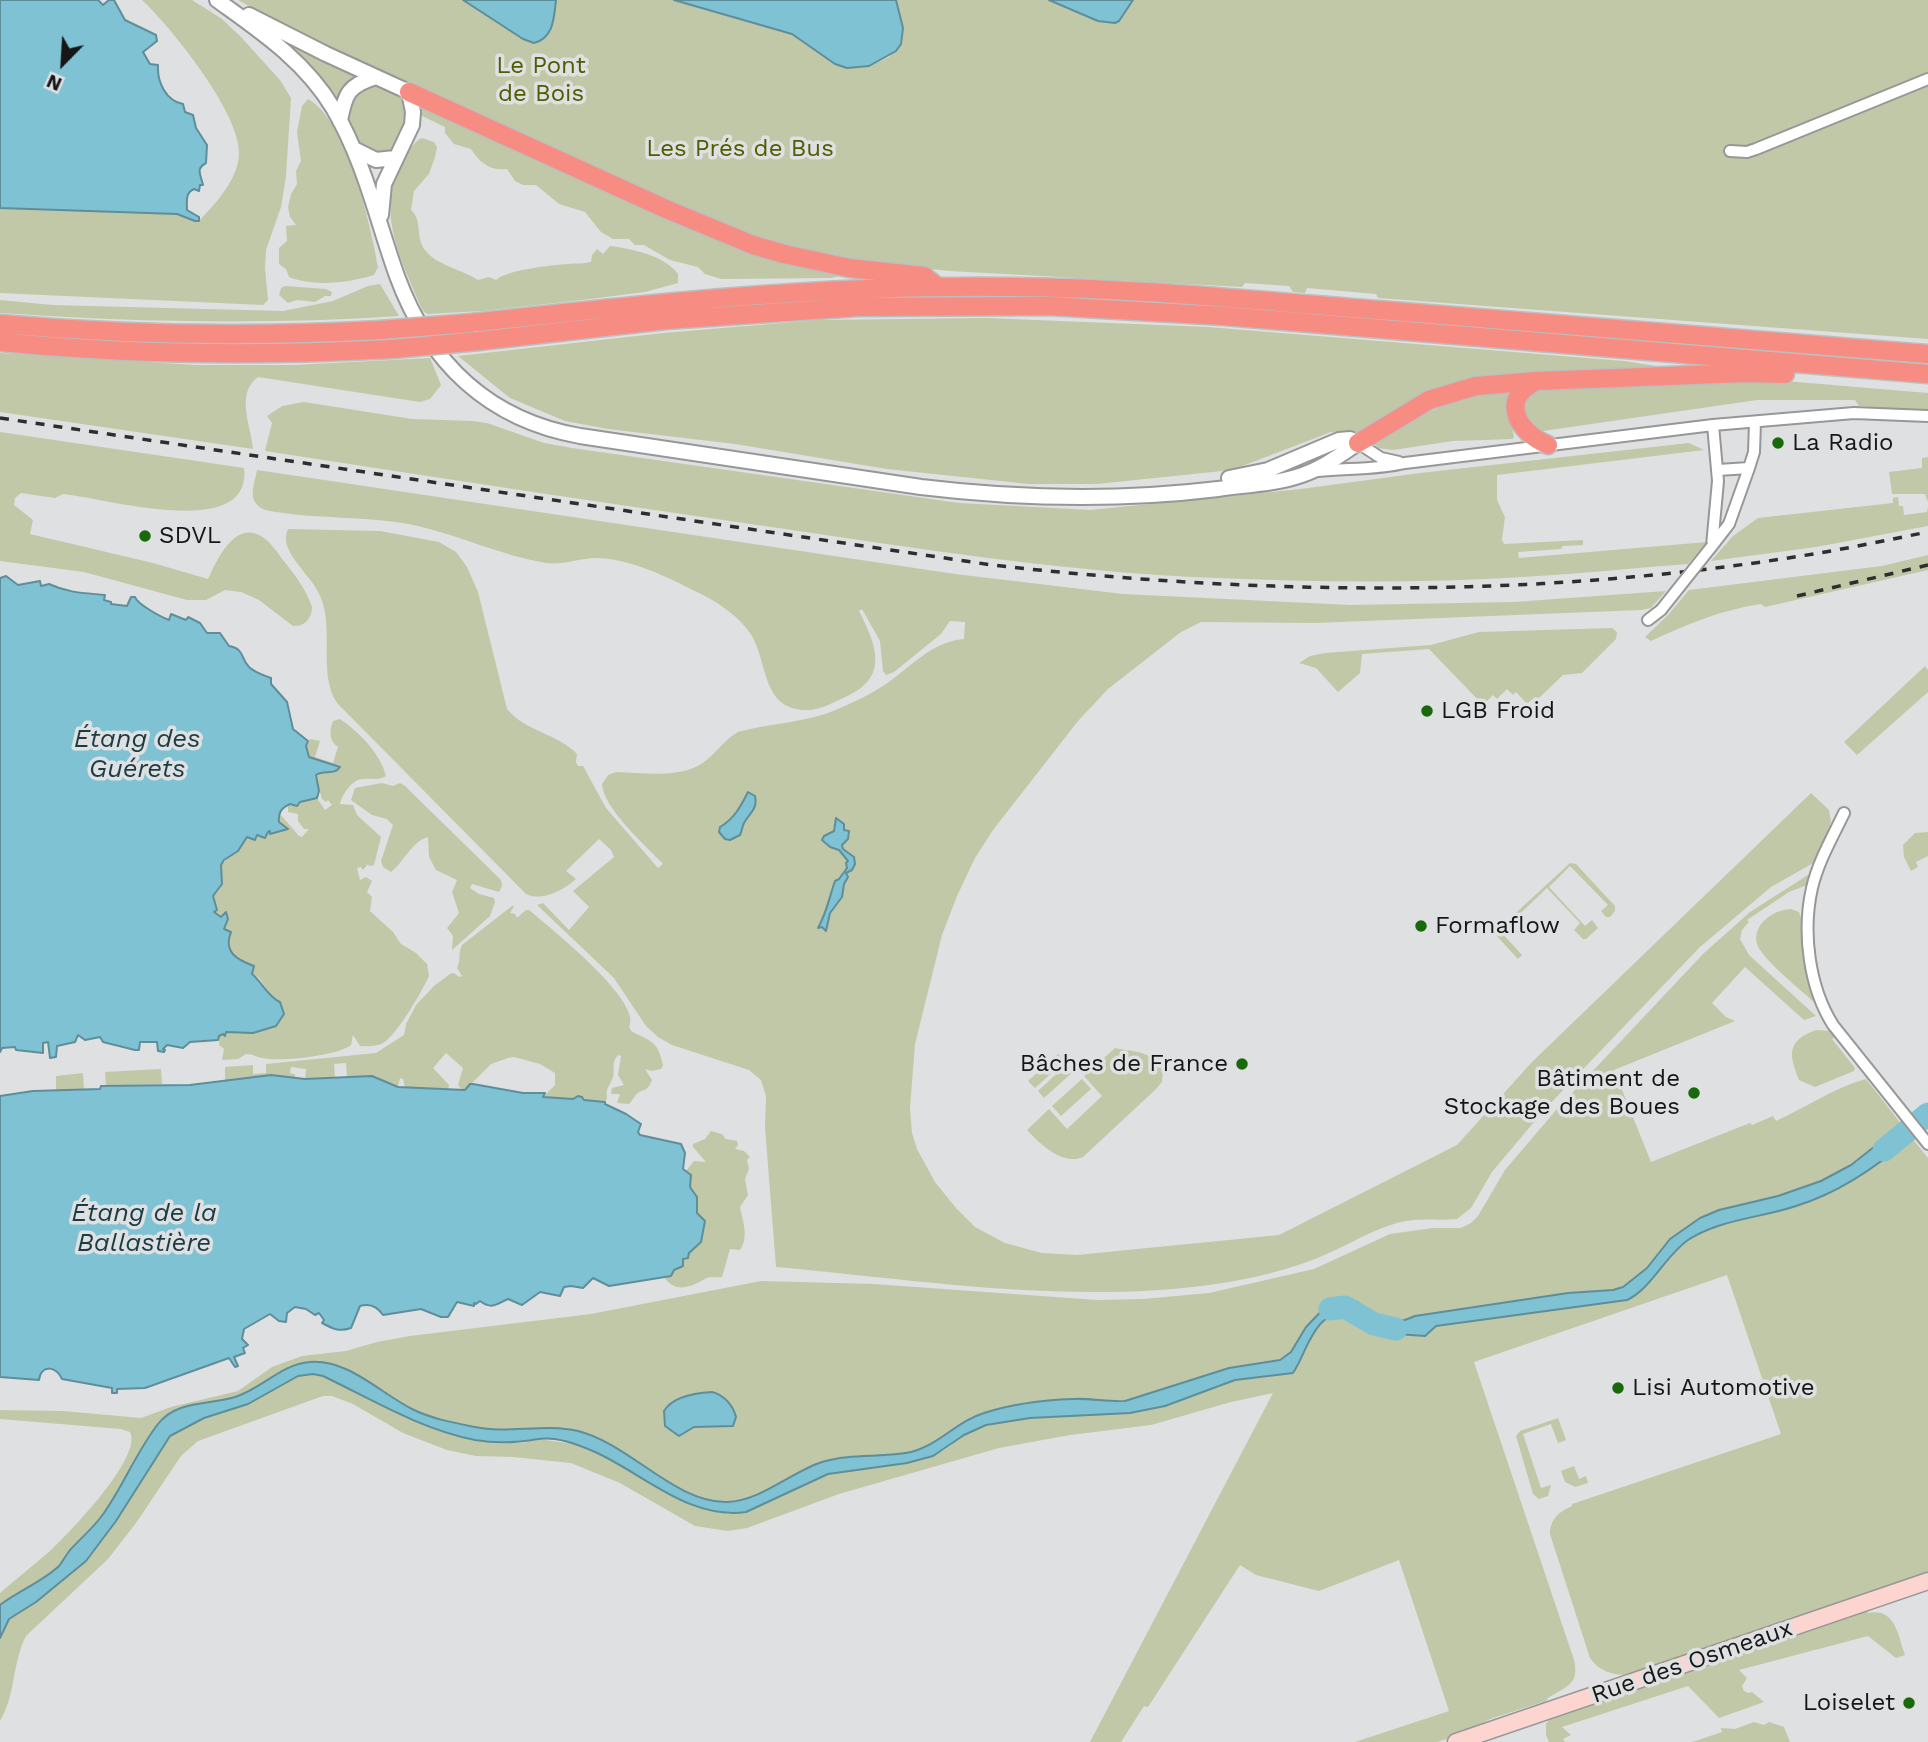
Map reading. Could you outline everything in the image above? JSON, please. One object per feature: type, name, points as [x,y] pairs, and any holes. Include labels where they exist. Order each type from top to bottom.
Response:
[{"type":"highway","points":[[409,92],[740,240],[816,262],[924,276],[937,287]]},
{"type":"highway","points":[[0,324],[182,334],[280,334],[471,323],[773,293],[1014,287],[1190,295],[1928,354]]},
{"type":"highway","points":[[0,342],[205,354],[295,353],[393,349],[666,320],[858,307],[1049,306],[1224,316],[1928,374]]},
{"type":"highway","points":[[1358,443],[1410,410],[1445,394],[1476,386],[1746,373],[1928,380]]},
{"type":"highway","points":[[1537,381],[1523,390],[1518,397],[1516,414],[1527,433],[1548,445]]},
{"type":"main road","name":"Rue des Osmeaux","points":[[1456,1742],[1928,1581]]},
{"type":"street","points":[[218,0],[409,92],[413,112],[412,125],[395,158],[383,191],[381,227]]},
{"type":"street","points":[[218,0],[298,62],[320,88],[354,149],[403,292],[439,351],[481,397],[528,423],[550,430],[593,439],[921,487],[1078,497],[1174,494],[1276,481],[1312,471],[1381,468],[1713,425],[1854,413],[1928,416]]},
{"type":"street","points":[[340,121],[349,91],[361,82],[376,77]]},
{"type":"street","points":[[1730,151],[1747,152],[1756,149],[1928,79]]},
{"type":"street","points":[[354,149],[376,160],[395,158]]},
{"type":"street","points":[[1648,620],[1661,610],[1729,524],[1754,452],[1755,422]]},
{"type":"street","points":[[1712,546],[1716,527],[1718,470],[1713,425]]},
{"type":"street","points":[[1078,497],[1246,476],[1268,470],[1339,440],[1350,439],[1381,458],[1405,463]]},
{"type":"street","points":[[1312,471],[1358,443]]},
{"type":"street","points":[[1718,470],[1749,468]]},
{"type":"street","points":[[1844,813],[1812,888],[1808,921],[1812,975],[1833,1025],[1928,1144]]},
{"type":"green space","points":[[142,0],[192,0],[222,19],[280,80],[291,98],[286,176],[281,207],[266,250],[268,300],[263,305],[0,293],[0,208],[177,214],[198,222],[235,173],[239,154],[237,137],[229,117],[186,50]]},
{"type":"green space","points":[[238,0],[463,0],[529,42],[548,33],[553,22],[556,0],[674,0],[792,34],[835,64],[847,68],[869,66],[889,57],[903,28],[896,0],[1049,0],[1108,23],[1124,15],[1133,0],[1928,0],[1928,339],[1378,298],[1376,294],[1307,288],[1305,293],[1293,292],[1289,286],[1245,283],[1242,287],[950,271],[869,263],[811,253],[765,240],[679,206],[457,103],[327,48]]},
{"type":"green space","points":[[278,34],[361,75],[344,87],[337,106],[279,40]]},
{"type":"green space","points":[[379,83],[404,97],[408,118],[396,148],[390,153],[365,150],[355,139],[349,124],[349,101],[363,87]]},
{"type":"green space","points":[[308,99],[322,111],[334,128],[355,175],[375,249],[378,267],[374,275],[342,282],[309,282],[289,277],[286,269],[279,264],[279,248],[287,241],[286,226],[296,225],[290,217],[288,207],[297,184],[296,171],[301,161],[297,132],[302,106]]},
{"type":"green space","points":[[419,106],[844,275],[831,278],[721,279],[705,274],[698,267],[670,260],[644,245],[635,245],[629,239],[613,239],[601,232],[585,212],[559,204],[536,185],[523,185],[515,181],[507,169],[491,167],[482,162],[471,149],[454,144],[445,133],[445,127],[420,115]]},
{"type":"green space","points":[[422,138],[434,142],[437,147],[429,174],[414,191],[411,210],[417,219],[422,245],[443,264],[478,280],[489,277],[496,280],[509,273],[530,269],[591,262],[597,249],[603,254],[610,246],[637,251],[665,262],[678,274],[678,283],[645,292],[582,300],[427,314],[423,311],[407,275],[394,238],[391,219],[394,181],[408,152]]},
{"type":"green space","points":[[380,284],[399,316],[299,321],[199,321],[0,313],[0,300],[52,305],[283,311],[333,301],[368,286]]},
{"type":"green space","points":[[281,288],[326,289],[332,292],[331,296],[325,296],[315,302],[297,300],[288,303],[279,295]]},
{"type":"green space","points":[[987,318],[1208,327],[1624,361],[1669,368],[1493,376],[1456,383],[1360,434],[1331,432],[1232,470],[1097,484],[1029,484],[887,469],[735,444],[608,429],[565,421],[510,398],[458,356],[663,333],[819,320]]},
{"type":"green space","points":[[0,353],[196,365],[294,365],[430,358],[441,385],[430,399],[420,402],[258,377],[247,392],[246,401],[253,449],[0,412]]},
{"type":"green space","points":[[1785,381],[1928,393],[1928,411],[1859,406],[1855,400],[1757,400],[1543,431],[1530,426],[1524,411],[1533,394],[1555,388]]},
{"type":"green space","points":[[1507,392],[1510,395],[1509,416],[1513,439],[1453,441],[1393,450],[1378,448],[1373,442],[1453,402]]},
{"type":"green space","points":[[304,402],[412,419],[487,423],[544,443],[572,448],[959,503],[1090,510],[1301,489],[1689,443],[1704,450],[1497,475],[1497,500],[1505,517],[1502,540],[1504,544],[1583,540],[1583,545],[1518,552],[1519,558],[1707,542],[1688,564],[1482,579],[1358,582],[1275,580],[1090,569],[886,544],[265,451],[272,423],[267,416],[282,406]]},
{"type":"green space","points":[[0,432],[244,468],[240,491],[225,504],[201,510],[139,507],[63,494],[55,498],[21,493],[15,498],[14,505],[33,520],[30,534],[208,579],[221,554],[234,538],[251,533],[261,536],[273,547],[303,588],[312,607],[311,615],[301,625],[293,626],[259,600],[241,592],[225,590],[206,600],[187,600],[84,572],[0,561]]},
{"type":"green space","points":[[1928,457],[1928,502],[1925,494],[1892,494],[1889,472],[1922,468],[1922,458]]},
{"type":"green space","points":[[257,470],[955,574],[1123,594],[1350,605],[1514,602],[1666,591],[1651,608],[1641,610],[1315,623],[1201,622],[1181,632],[1108,689],[1078,721],[993,830],[975,858],[942,935],[915,1044],[910,1108],[912,1133],[917,1149],[935,1182],[975,1227],[1005,1243],[1042,1253],[1077,1255],[1279,1235],[1457,1145],[1532,1062],[1811,793],[1829,810],[1831,822],[1815,862],[1771,887],[1700,947],[1544,1110],[1492,1172],[1471,1208],[1457,1219],[1394,1224],[1318,1258],[1258,1276],[1209,1285],[1155,1290],[1101,1292],[992,1288],[776,1267],[765,1127],[766,1096],[761,1080],[749,1070],[672,1045],[658,1037],[646,1026],[614,978],[537,905],[543,903],[569,930],[589,907],[573,891],[614,857],[611,850],[599,839],[566,871],[576,879],[571,883],[546,896],[526,894],[337,703],[328,679],[325,611],[317,589],[291,555],[286,538],[288,529],[380,531],[439,542],[456,552],[467,567],[478,592],[507,709],[523,723],[560,741],[577,754],[578,766],[583,766],[606,808],[658,868],[663,864],[627,827],[604,794],[602,784],[608,775],[616,772],[662,774],[684,771],[704,762],[738,732],[813,717],[838,709],[880,688],[932,650],[964,639],[965,622],[950,621],[941,634],[894,672],[886,675],[883,671],[880,641],[862,609],[859,611],[871,638],[875,661],[868,682],[858,690],[821,708],[793,708],[782,703],[774,694],[757,647],[742,623],[714,601],[661,575],[608,559],[594,558],[564,563],[530,560],[418,526],[265,510],[253,498]]},
{"type":"green space","points":[[1898,497],[1904,515],[1927,512],[1928,507],[1928,526],[1816,547],[1711,561],[1733,536],[1758,518],[1893,503],[1893,498]]},
{"type":"green space","points":[[1928,555],[1928,570],[1765,607],[1761,604],[1732,610],[1691,623],[1651,641],[1645,637],[1689,590],[1882,566]]},
{"type":"green space","points":[[1612,628],[1617,632],[1616,639],[1582,673],[1563,675],[1538,699],[1535,697],[1527,704],[1516,692],[1513,695],[1507,689],[1497,699],[1493,695],[1483,705],[1429,649],[1362,654],[1360,673],[1338,692],[1316,668],[1299,663],[1310,656],[1325,653],[1431,645],[1479,632]]},
{"type":"green space","points":[[1925,666],[1928,670],[1928,692],[1857,755],[1844,742]]},
{"type":"green space","points":[[340,719],[368,744],[386,776],[355,782],[345,792],[340,804],[353,805],[357,815],[381,837],[374,865],[368,864],[363,870],[361,867],[357,868],[360,880],[366,877],[372,881],[367,892],[372,897],[370,911],[393,932],[401,944],[427,964],[429,976],[404,1020],[381,1044],[360,1046],[353,1035],[351,1045],[321,1055],[271,1059],[246,1054],[238,1059],[222,1060],[224,1049],[219,1045],[219,1036],[225,1035],[226,1032],[248,1031],[266,1026],[284,1014],[259,978],[252,974],[254,966],[232,954],[227,931],[224,930],[228,919],[226,913],[221,917],[212,912],[213,896],[221,885],[221,865],[247,837],[287,828],[279,823],[279,813],[302,837],[309,829],[304,829],[298,821],[298,814],[288,812],[288,805],[297,806],[300,802],[317,798],[325,810],[332,805],[328,800],[326,802],[322,799],[316,779],[320,772],[329,772],[334,765],[309,757],[306,746],[310,739],[320,741],[315,757],[333,763],[338,747],[331,739],[331,728],[333,721]]},
{"type":"green space","points":[[382,783],[393,786],[400,783],[405,786],[501,880],[499,892],[472,884],[470,888],[494,898],[495,902],[490,916],[452,950],[453,936],[447,928],[459,913],[452,892],[457,880],[436,870],[429,857],[428,837],[417,843],[391,872],[383,867],[381,861],[393,825],[387,819],[372,815],[351,800],[355,788]]},
{"type":"green space","points":[[1928,832],[1928,856],[1916,862],[1918,867],[1911,871],[1904,857],[1903,845],[1915,833]]},
{"type":"green space","points":[[1570,863],[1576,864],[1615,906],[1615,911],[1610,917],[1606,917],[1601,911],[1608,905],[1570,866],[1549,887],[1585,926],[1592,920],[1598,928],[1583,939],[1574,930],[1580,923],[1547,888],[1501,932],[1522,955],[1518,959],[1494,933]]},
{"type":"green space","points":[[1808,875],[1807,885],[1789,892],[1747,920],[1749,922],[1742,930],[1740,939],[1749,955],[1816,1016],[1804,1020],[1745,967],[1712,1003],[1726,1017],[1735,1021],[1614,1070],[1651,1162],[1750,1123],[1752,1125],[1773,1116],[1776,1121],[1831,1093],[1866,1079],[1902,1125],[1851,1165],[1821,1181],[1700,1218],[1670,1239],[1647,1268],[1623,1287],[1415,1316],[1393,1323],[1375,1320],[1360,1312],[1358,1302],[1306,1327],[1291,1352],[1276,1361],[1125,1401],[1062,1400],[995,1410],[965,1421],[921,1449],[900,1454],[855,1456],[822,1462],[751,1497],[727,1502],[708,1500],[689,1493],[616,1448],[578,1431],[552,1428],[488,1429],[444,1420],[414,1410],[338,1366],[310,1362],[290,1367],[235,1397],[194,1404],[166,1416],[150,1435],[101,1517],[59,1566],[0,1605],[0,1593],[50,1551],[102,1494],[126,1459],[131,1444],[130,1432],[121,1429],[0,1419],[0,1410],[63,1411],[141,1418],[171,1407],[238,1391],[272,1367],[302,1356],[346,1351],[410,1336],[591,1314],[761,1281],[874,1284],[1097,1300],[1143,1299],[1209,1293],[1314,1269],[1390,1234],[1433,1228],[1461,1228],[1478,1216],[1505,1170],[1557,1109],[1703,954],[1750,912]]},
{"type":"green space","points":[[512,906],[510,913],[517,918],[529,910],[592,965],[623,1001],[630,1015],[631,1031],[656,1046],[663,1065],[661,1069],[645,1069],[652,1080],[629,1104],[617,1103],[620,1094],[611,1094],[612,1088],[624,1085],[618,1075],[621,1056],[618,1055],[605,1102],[543,1097],[555,1085],[555,1073],[540,1064],[514,1057],[491,1064],[465,1090],[461,1089],[458,1085],[463,1068],[446,1053],[433,1068],[449,1085],[448,1090],[405,1087],[403,1079],[400,1078],[398,1087],[372,1076],[347,1078],[346,1063],[334,1064],[335,1079],[305,1079],[306,1069],[291,1067],[290,1073],[295,1074],[295,1078],[271,1075],[225,1082],[225,1067],[253,1065],[253,1074],[266,1073],[266,1064],[376,1053],[404,1035],[406,1024],[416,1005],[434,986],[450,974],[462,976],[457,968],[462,945]]},
{"type":"green space","points":[[1791,909],[1799,912],[1801,918],[1807,975],[1815,1003],[1774,966],[1757,944],[1760,925],[1775,913]]},
{"type":"green space","points":[[1816,1030],[1830,1031],[1835,1037],[1832,1039],[1855,1068],[1854,1071],[1815,1087],[1799,1080],[1792,1056],[1799,1039]]},
{"type":"green space","points":[[1115,1048],[1143,1054],[1155,1060],[1163,1071],[1162,1082],[1083,1157],[1068,1159],[1052,1152],[1027,1130],[1049,1109],[1067,1129],[1102,1096],[1084,1076]]},
{"type":"green space","points":[[1058,1054],[1065,1061],[1035,1088],[1028,1081]]},
{"type":"green space","points":[[1067,1064],[1074,1071],[1044,1098],[1038,1091]]},
{"type":"green space","points":[[161,1069],[162,1084],[106,1086],[105,1072]]},
{"type":"green space","points":[[83,1073],[84,1090],[56,1090],[56,1076]]},
{"type":"green space","points":[[1082,1079],[1091,1089],[1061,1116],[1052,1106]]},
{"type":"green space","points":[[711,1131],[737,1141],[735,1149],[744,1151],[750,1157],[747,1160],[749,1169],[745,1179],[748,1195],[740,1207],[744,1229],[743,1245],[740,1250],[730,1249],[722,1277],[708,1278],[689,1286],[673,1286],[664,1277],[671,1276],[674,1270],[683,1266],[683,1259],[701,1242],[705,1221],[697,1213],[697,1197],[690,1187],[691,1175],[686,1171],[694,1161],[706,1162],[693,1144],[705,1139]]},
{"type":"green space","points":[[1911,1137],[1928,1158],[1928,1577],[1627,1675],[1606,1671],[1590,1658],[1550,1534],[1556,1516],[1572,1504],[1781,1434],[1727,1275],[1474,1362],[1574,1660],[1575,1675],[1570,1684],[1546,1701],[1490,1719],[1466,1733],[1437,1742],[1355,1742],[1449,1711],[1399,1560],[1319,1591],[1256,1575],[1240,1565],[1148,1707],[1144,1706],[1121,1742],[1090,1742],[1273,1393],[1151,1425],[1070,1435],[999,1448],[839,1494],[747,1528],[728,1531],[695,1526],[620,1483],[571,1463],[476,1456],[447,1450],[403,1433],[353,1404],[332,1396],[323,1396],[198,1441],[181,1456],[108,1559],[26,1636],[18,1657],[9,1700],[0,1721],[0,1638],[6,1621],[36,1602],[86,1561],[116,1521],[170,1436],[298,1376],[323,1376],[407,1418],[462,1437],[497,1443],[522,1443],[539,1439],[574,1444],[606,1457],[686,1502],[703,1509],[729,1514],[828,1474],[922,1460],[943,1451],[964,1435],[986,1425],[1030,1418],[1130,1413],[1165,1406],[1235,1380],[1293,1373],[1313,1333],[1328,1317],[1337,1314],[1351,1316],[1377,1331],[1425,1336],[1436,1326],[1627,1300],[1679,1247],[1700,1233],[1783,1210],[1827,1194],[1871,1168]]},
{"type":"green space","points":[[1558,1418],[1566,1440],[1558,1443],[1551,1424],[1523,1434],[1541,1488],[1551,1485],[1548,1496],[1539,1499],[1533,1494],[1516,1436],[1520,1431]]},
{"type":"green space","points":[[1574,1466],[1579,1479],[1586,1476],[1588,1483],[1575,1487],[1565,1482],[1561,1471]]},
{"type":"green space","points":[[1866,1610],[1868,1613],[1877,1612],[1890,1618],[1905,1655],[1896,1658],[1868,1636],[1739,1670],[1747,1678],[1742,1686],[1744,1691],[1752,1692],[1764,1702],[1719,1718],[1688,1686],[1562,1727],[1571,1735],[1563,1739],[1565,1742],[1549,1742],[1546,1735],[1546,1724],[1550,1718]]},
{"type":"green space","points":[[1754,1722],[1764,1725],[1769,1722],[1784,1727],[1790,1742],[1692,1742],[1722,1732],[1721,1728],[1735,1729]]},
{"type":"water","points":[[0,0],[98,0],[103,5],[114,0],[125,20],[156,35],[157,41],[143,52],[150,64],[158,65],[159,78],[167,95],[183,104],[185,112],[193,115],[196,128],[207,145],[206,163],[200,170],[203,185],[200,185],[199,191],[191,191],[187,198],[187,210],[199,217],[199,221],[177,214],[0,208]]},
{"type":"water","points":[[463,0],[556,0],[549,32],[546,37],[534,43],[523,39]]},
{"type":"water","points":[[674,0],[896,0],[903,28],[901,44],[896,51],[869,66],[847,68],[835,64],[792,34]]},
{"type":"water","points":[[1049,0],[1133,0],[1115,23],[1098,21]]},
{"type":"water","name":"Étang des Guérets","points":[[6,576],[18,585],[40,581],[41,586],[49,584],[70,591],[105,595],[104,600],[111,604],[127,606],[131,597],[135,597],[145,607],[169,620],[171,614],[186,620],[188,617],[200,623],[207,633],[220,633],[229,646],[240,652],[249,667],[271,678],[271,684],[287,702],[293,729],[308,741],[306,746],[309,757],[340,767],[335,771],[316,775],[319,791],[317,798],[300,802],[297,806],[290,804],[282,809],[279,822],[288,829],[270,834],[270,831],[265,838],[257,835],[255,840],[247,837],[238,851],[224,860],[221,865],[222,884],[213,896],[217,910],[214,912],[221,917],[226,912],[228,919],[224,929],[231,932],[230,950],[237,958],[254,966],[252,974],[272,997],[280,1002],[284,1014],[276,1026],[253,1033],[226,1032],[225,1036],[219,1036],[218,1040],[190,1042],[183,1048],[167,1045],[163,1049],[164,1052],[158,1051],[157,1042],[140,1042],[139,1050],[135,1050],[103,1042],[100,1037],[85,1040],[78,1035],[75,1042],[57,1046],[56,1057],[50,1058],[48,1042],[43,1043],[43,1053],[16,1050],[15,1047],[2,1048],[0,1052],[0,578]]},
{"type":"water","points":[[748,792],[755,796],[754,808],[740,835],[730,840],[725,839],[719,832],[720,827],[733,816]]},
{"type":"water","points":[[836,818],[844,824],[844,830],[849,831],[848,839],[842,845],[843,849],[854,857],[855,864],[852,870],[846,873],[848,877],[842,897],[830,913],[826,931],[822,927],[818,928],[835,881],[847,868],[848,861],[839,850],[822,840],[834,831]]},
{"type":"water","name":"Étang de la Ballastière","points":[[271,1075],[305,1079],[372,1076],[398,1087],[465,1090],[473,1084],[523,1093],[545,1093],[543,1097],[573,1099],[578,1096],[584,1100],[605,1102],[641,1124],[638,1132],[640,1135],[681,1144],[685,1153],[683,1169],[691,1175],[690,1187],[697,1197],[697,1213],[705,1221],[701,1242],[689,1253],[688,1258],[683,1259],[683,1266],[674,1270],[671,1276],[609,1286],[593,1278],[583,1288],[564,1287],[560,1296],[540,1292],[522,1305],[508,1299],[491,1306],[480,1301],[474,1303],[474,1306],[457,1302],[448,1317],[421,1309],[383,1315],[373,1306],[364,1305],[360,1306],[351,1328],[339,1330],[322,1323],[324,1320],[319,1313],[315,1315],[306,1309],[295,1307],[287,1313],[286,1322],[279,1321],[270,1314],[244,1329],[242,1339],[248,1345],[243,1348],[245,1353],[234,1357],[238,1366],[235,1367],[229,1358],[145,1388],[117,1389],[117,1393],[112,1393],[112,1388],[62,1379],[53,1369],[43,1371],[39,1380],[0,1377],[0,1096],[33,1091],[100,1089],[101,1086],[190,1085]]},
{"type":"water","points":[[1902,1125],[1911,1137],[1857,1178],[1812,1200],[1700,1233],[1680,1247],[1636,1295],[1627,1300],[1436,1326],[1425,1336],[1382,1333],[1362,1326],[1368,1317],[1397,1322],[1415,1316],[1623,1287],[1647,1268],[1670,1239],[1700,1218],[1821,1181],[1851,1165]]},
{"type":"water","points":[[1333,1299],[1358,1302],[1360,1312],[1355,1318],[1331,1316],[1322,1322],[1293,1373],[1235,1380],[1165,1406],[1130,1413],[1030,1418],[986,1425],[964,1435],[933,1456],[907,1463],[828,1474],[746,1512],[725,1513],[686,1502],[613,1461],[568,1442],[545,1438],[514,1442],[475,1440],[435,1429],[397,1413],[323,1376],[298,1376],[248,1404],[204,1418],[170,1436],[116,1521],[86,1561],[36,1602],[9,1619],[0,1638],[0,1605],[59,1566],[101,1517],[150,1435],[166,1416],[194,1404],[235,1397],[300,1364],[310,1362],[338,1366],[414,1410],[444,1420],[488,1429],[552,1428],[578,1431],[616,1448],[689,1493],[708,1500],[727,1502],[764,1492],[822,1462],[844,1457],[900,1454],[921,1449],[965,1421],[995,1410],[1062,1400],[1125,1401],[1229,1368],[1280,1360],[1291,1352],[1306,1327]]},
{"type":"water","points":[[712,1392],[724,1398],[733,1408],[736,1417],[733,1426],[694,1427],[679,1436],[665,1426],[664,1411],[673,1402],[692,1394]]},
{"type":"waterway","points":[[1884,1150],[1928,1114]]},
{"type":"waterway","points":[[1330,1309],[1345,1307],[1374,1324],[1396,1329]]},
{"type":"railway","points":[[0,418],[992,565],[1198,583],[1406,588],[1613,579],[1819,553],[1928,532]]},
{"type":"railway","points":[[1797,596],[1928,565]]},
{"type":"place","name":"La Radio","points":[[1778,443]]},
{"type":"place","name":"SDVL","points":[[145,536]]},
{"type":"place","name":"LGB Froid","points":[[1427,711]]},
{"type":"place","name":"Formaflow","points":[[1421,926]]},
{"type":"place","name":"Bâches de France","points":[[1242,1064]]},
{"type":"place","name":"Bâtiment de Stockage des Boues","points":[[1694,1093]]},
{"type":"place","name":"Lisi Automotive","points":[[1618,1388]]},
{"type":"place","name":"Loiselet","points":[[1909,1703]]},
{"type":"park label","name":"Le Pont de Bois","points":[[541,80]]},
{"type":"park label","name":"Les Prés de Bus","points":[[740,149]]}]
